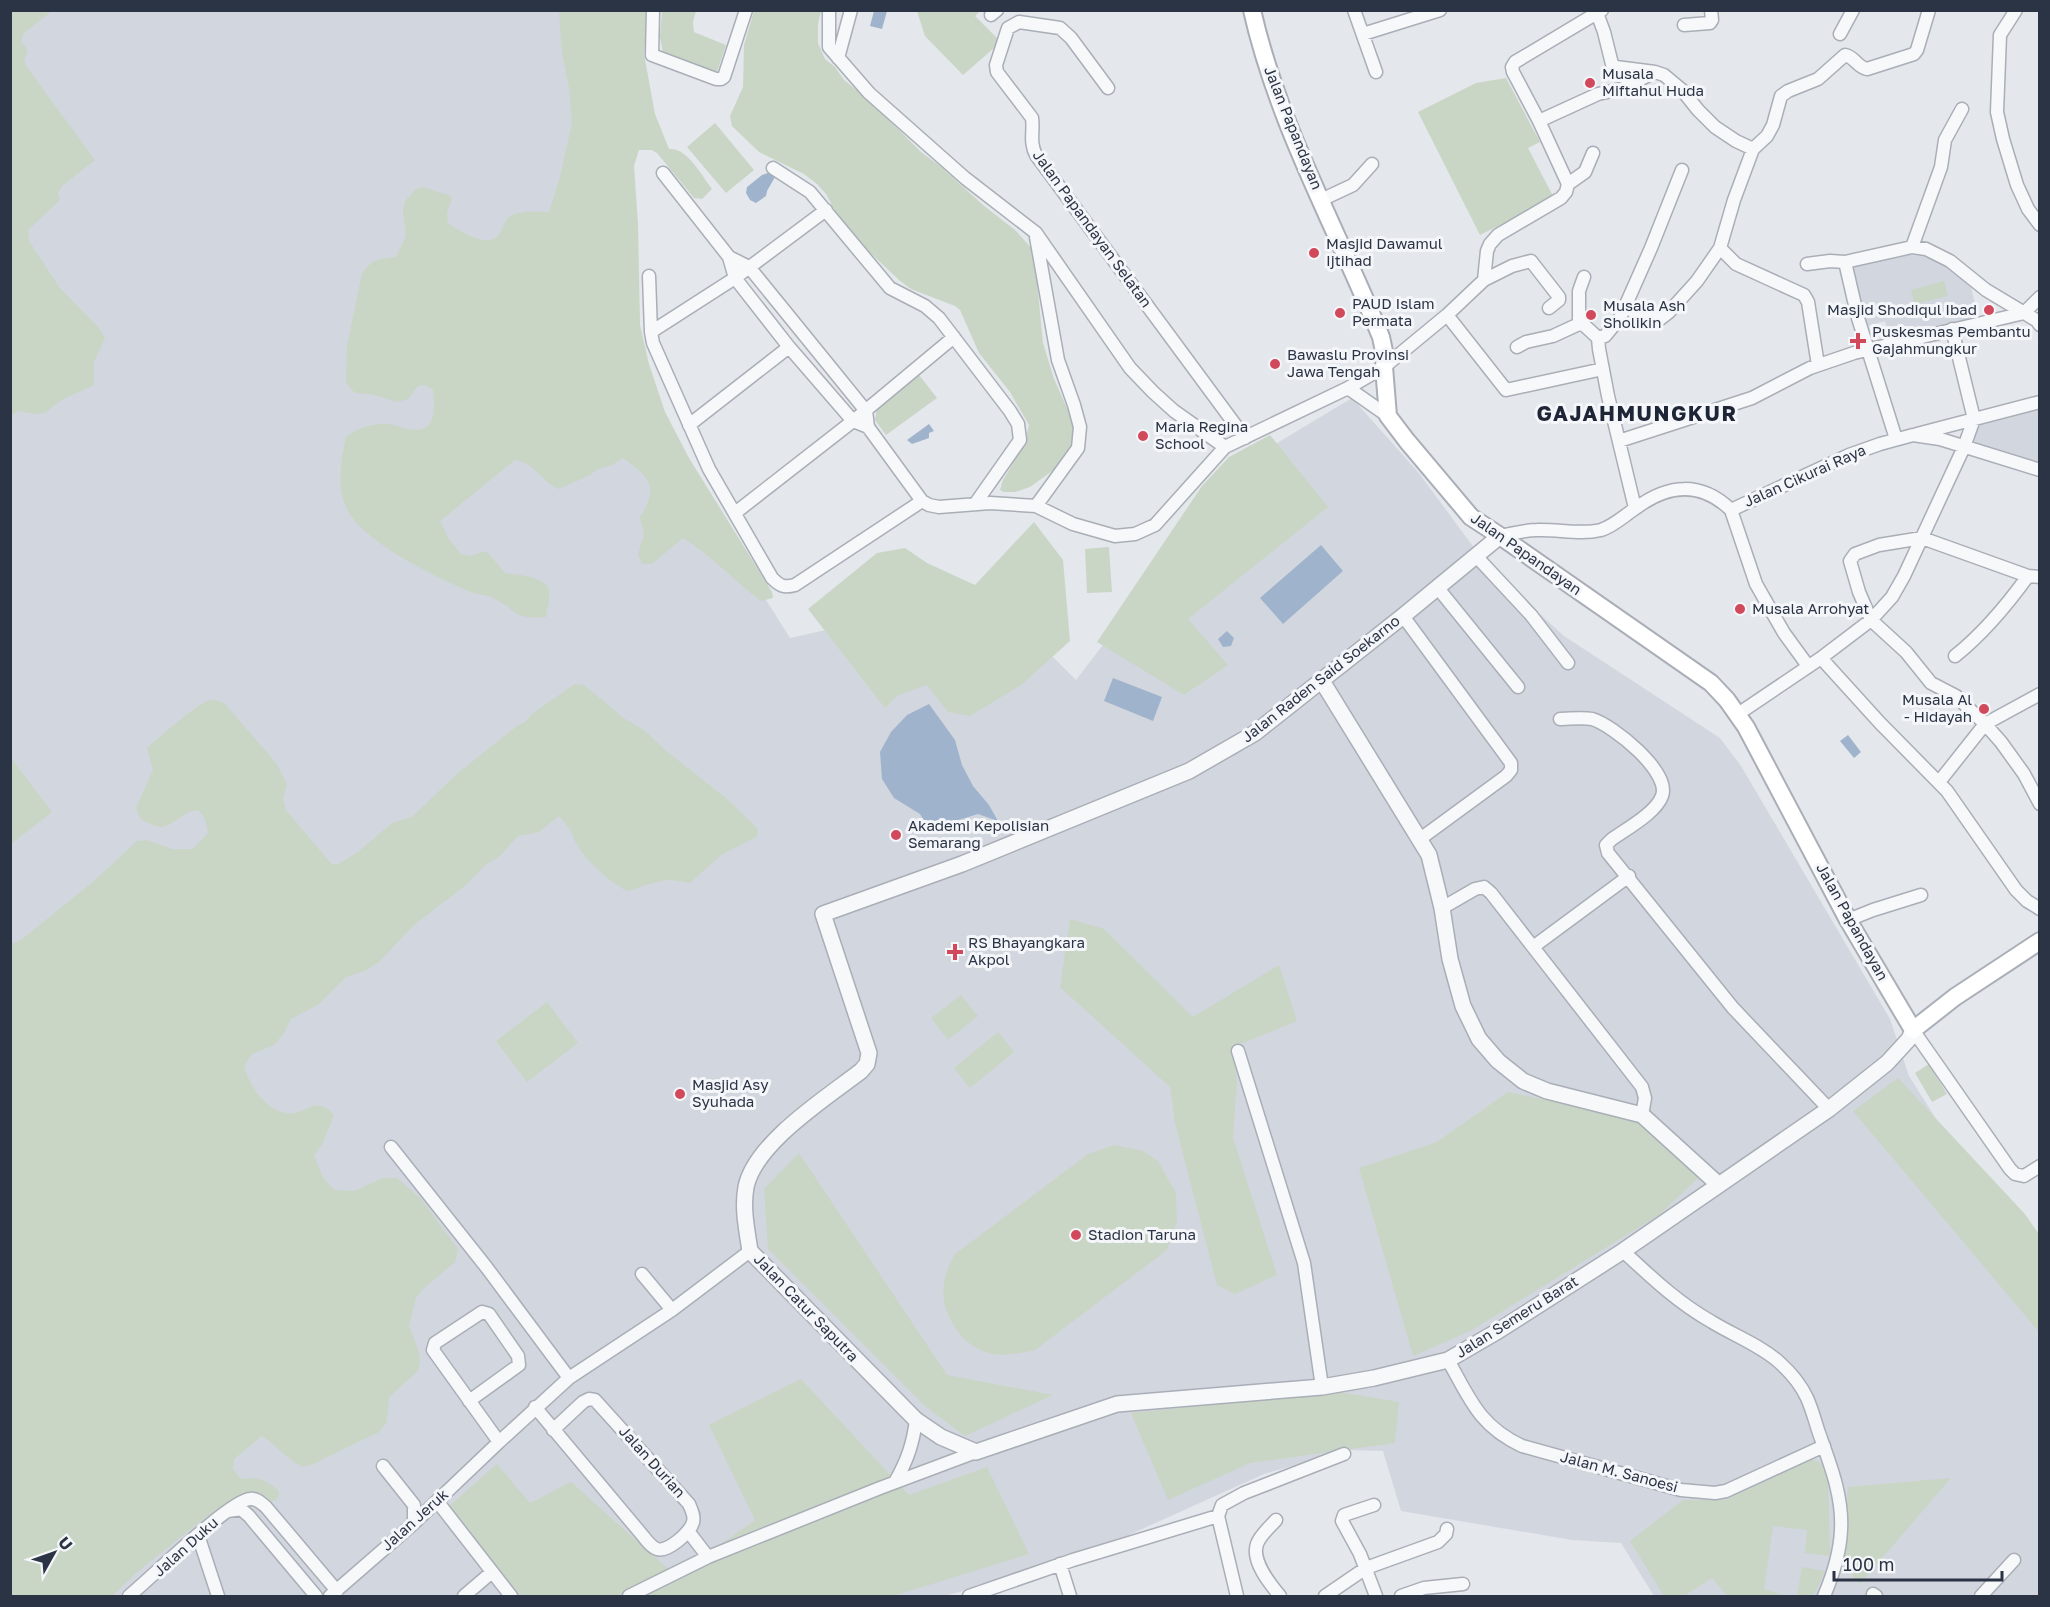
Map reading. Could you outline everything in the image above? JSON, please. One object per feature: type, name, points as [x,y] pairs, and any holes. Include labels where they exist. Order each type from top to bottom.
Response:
[{"type":"main road","name":"Jalan Papandayan","points":[[1252,10],[1277,95],[1300,154],[1381,337],[1385,357],[1388,416],[1471,517],[1711,683],[1738,714],[1848,920],[1913,1030]]},
{"type":"main road","points":[[1913,1030],[1955,998],[2040,941]]},
{"type":"street","points":[[653,10],[652,55],[721,79],[724,77],[746,10]]},
{"type":"street","points":[[829,10],[829,47],[869,93],[965,178],[1036,233],[1130,368],[1174,411],[1225,447]]},
{"type":"street","points":[[838,58],[851,10]]},
{"type":"street","points":[[1354,10],[1376,72]]},
{"type":"street","points":[[1363,34],[1440,10]]},
{"type":"street","points":[[1684,25],[1710,23],[1713,20],[1711,10]]},
{"type":"street","points":[[1840,34],[1853,10]]},
{"type":"street","points":[[1624,307],[1651,319],[1660,319],[1697,281],[1720,248],[1753,148],[1767,136],[1773,125],[1781,96],[1818,79],[1845,55],[1854,58],[1859,66],[1867,69],[1914,54],[1929,10]]},
{"type":"street","points":[[2016,10],[2000,35],[1997,112],[2017,185],[2028,209],[2040,225]]},
{"type":"street","points":[[1484,280],[1487,251],[1490,244],[1498,235],[1561,198],[1568,184],[1512,68],[1515,62],[1599,12],[1612,64],[1616,67],[1655,72],[1672,80],[1715,127],[1736,141],[1753,148]]},
{"type":"street","name":"Jalan Papandayan Selatan","points":[[1108,88],[1071,38],[1060,28],[1019,22],[1008,28],[996,65],[997,72],[1032,118],[1034,127],[1032,147],[1036,155],[1245,438]]},
{"type":"street","points":[[1539,121],[1598,94],[1621,89],[1655,72]]},
{"type":"street","points":[[1912,247],[1941,167],[1945,140],[1962,109]]},
{"type":"street","points":[[1568,184],[1585,172],[1593,153]]},
{"type":"street","points":[[1321,200],[1356,183],[1372,164]]},
{"type":"street","points":[[773,168],[810,192],[890,288],[925,306],[939,318],[1011,411],[1018,424],[1020,440],[975,504]]},
{"type":"street","points":[[1598,338],[1605,336],[1614,327],[1624,307],[1651,248],[1682,170]]},
{"type":"street","points":[[663,173],[729,257],[735,278],[853,421],[868,428],[922,501],[939,507],[990,503],[1036,506],[1073,524],[1115,536],[1135,534],[1155,525],[1225,447],[1348,388],[1384,367],[1447,315],[1484,280],[1512,266],[1531,261],[1559,297],[1559,300],[1549,308]]},
{"type":"street","points":[[651,332],[735,278],[826,210]]},
{"type":"street","points":[[1036,233],[1058,360],[1080,427],[1078,448],[1036,506]]},
{"type":"street","points":[[1808,264],[1830,261],[1845,262],[1912,247],[1926,249],[1950,261],[1986,290],[2040,325]]},
{"type":"street","points":[[1720,248],[1736,264],[1804,296],[1808,302],[1818,365]]},
{"type":"street","points":[[729,257],[749,267],[866,411],[868,428]]},
{"type":"street","points":[[1845,262],[1858,318],[1896,439]]},
{"type":"street","points":[[649,276],[653,343],[709,469],[772,578],[785,587],[795,585],[922,501]]},
{"type":"street","points":[[1579,324],[1579,291],[1584,277]]},
{"type":"street","points":[[1619,441],[1752,398],[1818,365],[1868,350],[2024,313],[2040,297]]},
{"type":"street","points":[[1447,315],[1506,390],[1603,369]]},
{"type":"street","points":[[1517,347],[1526,342],[1553,336],[1579,324],[1584,325],[1598,338],[1635,508]]},
{"type":"street","points":[[1738,714],[1821,658],[1871,620],[1892,597],[1904,576],[1964,447],[1974,419],[1953,330]]},
{"type":"street","points":[[689,425],[789,346],[790,335],[797,332],[804,335]]},
{"type":"street","points":[[735,513],[866,411],[954,338]]},
{"type":"street","points":[[1348,388],[1388,416]]},
{"type":"street","name":"Jalan Cikurai Raya","points":[[1500,536],[1534,530],[1588,532],[1604,529],[1652,497],[1669,490],[1700,489],[1718,498],[1731,510],[1850,455],[1896,439],[2040,402]]},
{"type":"street","name":"Jalan Cikurai Raya","points":[[1912,435],[1940,440],[2040,470]]},
{"type":"street","points":[[1731,510],[1756,584],[1784,633],[1808,666]]},
{"type":"street","name":"Jalan Raden Said Soekarno","points":[[823,914],[962,864],[1189,771],[1246,739],[1322,681],[1500,536]]},
{"type":"street","points":[[1955,656],[1979,636],[2034,576],[1922,538],[1879,545],[1851,557],[1859,592],[1871,620],[1906,652],[1931,683],[1956,696],[1986,724],[2024,774],[2040,804]]},
{"type":"street","points":[[1476,556],[1531,615],[1568,663]]},
{"type":"street","points":[[1437,587],[1518,687]]},
{"type":"street","points":[[1403,616],[1511,763],[1511,770],[1506,776],[1420,839]]},
{"type":"street","points":[[1821,658],[1880,723],[1939,782],[1967,818],[2016,890],[2040,909]]},
{"type":"street","points":[[1322,681],[1429,855],[1442,908],[1450,959],[1463,1006],[1479,1039],[1498,1061],[1523,1081],[1547,1091],[1642,1115],[1719,1185]]},
{"type":"street","points":[[1939,782],[1986,724],[2040,694]]},
{"type":"street","points":[[1560,719],[1591,719],[1616,731],[1650,763],[1663,784],[1664,792],[1655,808],[1606,845],[1608,853],[1629,876],[1733,1008],[1829,1109]]},
{"type":"street","points":[[1533,947],[1629,876]]},
{"type":"street","points":[[1442,908],[1475,889],[1484,887],[1491,892],[1642,1088],[1645,1098],[1642,1115]]},
{"type":"street","points":[[1848,920],[1921,896]]},
{"type":"street","name":"Jalan Catur Saputra","points":[[823,914],[869,1053],[867,1064],[784,1131],[758,1160],[751,1173],[745,1202],[745,1226],[750,1251],[916,1420],[941,1437],[976,1452]]},
{"type":"street","name":"Jalan Semeru Barat","points":[[976,1452],[1118,1404],[1322,1387],[1374,1378],[1448,1360],[1623,1251],[1829,1109],[1887,1063],[1909,1039],[1913,1030]]},
{"type":"street","name":"Jalan Papandayan","points":[[1913,1030],[2010,1169],[2019,1176],[2024,1176],[2040,1166]]},
{"type":"street","points":[[1238,1051],[1304,1263],[1322,1387]]},
{"type":"street","points":[[391,1147],[569,1378]]},
{"type":"street","name":"Jalan Jeruk","points":[[334,1594],[414,1523],[535,1407],[569,1378],[672,1310],[750,1251]]},
{"type":"street","points":[[1623,1251],[1666,1291],[1710,1321],[1777,1360],[1806,1396],[1839,1497],[1841,1530],[1833,1576],[1824,1596]]},
{"type":"street","points":[[642,1274],[672,1310]]},
{"type":"street","points":[[468,1401],[519,1365],[518,1356],[486,1312],[477,1315],[433,1346],[436,1356],[468,1401],[499,1442]]},
{"type":"street","name":"Jalan M. Sanoesi","points":[[1448,1360],[1479,1416],[1496,1432],[1509,1440],[1522,1446],[1681,1490],[1715,1493],[1726,1491],[1824,1446]]},
{"type":"street","name":"Jalan Durian","points":[[553,1430],[583,1402],[589,1399],[595,1400],[688,1504],[694,1521],[688,1531]]},
{"type":"street","points":[[535,1407],[654,1548],[660,1550],[668,1548],[688,1531],[708,1557]]},
{"type":"street","points":[[895,1482],[908,1459],[916,1420]]},
{"type":"street","points":[[629,1596],[708,1557],[976,1452]]},
{"type":"street","points":[[1238,1596],[1218,1516],[1222,1505],[1244,1492],[1344,1454]]},
{"type":"street","points":[[383,1466],[414,1505],[414,1523]]},
{"type":"street","points":[[227,1512],[237,1503],[256,1499],[266,1507],[334,1594]]},
{"type":"street","points":[[437,1501],[511,1596]]},
{"type":"street","points":[[1374,1505],[1342,1518],[1342,1521],[1366,1568],[1376,1596]]},
{"type":"street","name":"Jalan Duku","points":[[129,1596],[227,1512],[241,1509],[316,1596]]},
{"type":"street","points":[[969,1596],[1125,1543],[1218,1516]]},
{"type":"street","points":[[1276,1520],[1257,1545],[1257,1555],[1262,1570],[1280,1596]]},
{"type":"street","points":[[1325,1596],[1366,1568],[1438,1542],[1446,1534],[1447,1529]]},
{"type":"street","points":[[198,1535],[218,1596]]},
{"type":"street","points":[[1981,1596],[2014,1560]]},
{"type":"street","points":[[1060,1564],[1070,1596]]},
{"type":"street","points":[[464,1596],[492,1572]]},
{"type":"street","points":[[1401,1596],[1424,1588],[1462,1584]]},
{"type":"shaded area","name":"Akademi Kepolisian Semarang","points":[[11,11],[586,11],[625,284],[651,417],[790,638],[857,623],[1048,652],[1076,680],[1242,464],[1352,398],[1418,472],[1483,560],[1530,605],[1564,636],[1720,738],[1741,766],[1890,1019],[1909,1076],[2039,1282],[2039,1596],[1654,1596],[1621,1543],[1572,1540],[1401,1511],[1383,1451],[1347,1450],[1264,1474],[1122,1538],[998,1582],[944,1596],[11,1596]]},
{"type":"shaded area","points":[[1898,254],[1936,257],[1961,272],[1971,287],[1979,322],[1891,343],[1885,321],[1861,328],[1848,266]]},
{"type":"shaded area","points":[[2039,408],[2039,469],[1966,447],[1975,422]]},
{"type":"green space","points":[[11,10],[52,11],[24,33],[21,41],[28,51],[24,59],[26,66],[95,160],[62,186],[58,193],[60,200],[28,230],[29,241],[59,287],[99,328],[105,338],[94,362],[94,385],[62,400],[44,413],[18,411],[11,416]]},
{"type":"green space","points":[[559,11],[648,11],[644,54],[655,114],[669,149],[688,157],[712,189],[702,199],[694,198],[657,153],[652,150],[639,150],[634,166],[638,224],[640,325],[649,364],[665,412],[689,458],[772,592],[773,598],[761,601],[683,538],[652,564],[642,564],[638,555],[644,534],[640,517],[649,497],[649,483],[623,458],[559,489],[547,482],[528,465],[515,460],[440,521],[449,539],[461,554],[470,556],[486,551],[505,573],[531,577],[543,582],[549,591],[546,617],[527,617],[516,613],[493,598],[457,586],[404,559],[358,525],[345,504],[340,475],[346,437],[359,429],[374,425],[388,424],[417,430],[429,425],[434,413],[433,389],[424,385],[418,386],[408,399],[397,402],[371,394],[355,393],[346,383],[347,346],[362,273],[377,260],[396,257],[406,236],[403,212],[405,201],[416,189],[423,187],[452,198],[447,213],[448,223],[478,239],[495,238],[506,220],[517,213],[549,212],[560,177],[572,123],[569,88],[562,53]]},
{"type":"green space","points":[[662,11],[696,11],[693,22],[694,32],[726,45],[717,72],[663,53],[660,37]]},
{"type":"green space","points":[[754,11],[821,11],[818,43],[825,59],[835,67],[844,80],[867,98],[921,152],[1015,230],[1034,251],[1043,343],[1075,433],[1073,447],[1055,469],[1030,487],[1015,492],[1000,490],[1003,480],[1024,445],[1029,425],[1010,392],[979,353],[960,310],[911,289],[899,280],[859,242],[840,220],[826,194],[817,184],[804,174],[759,152],[732,126],[730,116],[743,87],[744,45]]},
{"type":"green space","points":[[917,11],[980,11],[975,16],[1001,42],[963,75],[925,36]]},
{"type":"green space","points":[[1506,78],[1540,142],[1528,148],[1554,198],[1480,235],[1418,112],[1476,83]]},
{"type":"green space","points":[[715,123],[754,170],[726,193],[687,147]]},
{"type":"green space","points":[[1944,281],[1948,296],[1915,304],[1911,290]]},
{"type":"green space","points":[[919,375],[937,398],[886,435],[875,420],[877,408]]},
{"type":"green space","points":[[1270,435],[1328,507],[1188,619],[1228,665],[1184,695],[1097,642],[1202,486],[1229,457]]},
{"type":"green space","points":[[1034,522],[1063,560],[1070,641],[1021,685],[970,716],[948,712],[927,685],[897,696],[885,708],[808,609],[877,553],[905,548],[927,563],[975,585]]},
{"type":"green space","points":[[1109,547],[1112,592],[1087,593],[1085,549]]},
{"type":"green space","points":[[575,684],[584,685],[625,719],[644,730],[665,750],[726,798],[757,828],[756,837],[721,855],[690,883],[666,880],[628,891],[609,880],[590,862],[559,816],[539,832],[518,836],[499,857],[485,865],[466,885],[414,925],[379,962],[365,971],[346,977],[319,1004],[291,1019],[284,1033],[274,1045],[252,1054],[244,1066],[246,1073],[259,1096],[271,1107],[278,1111],[293,1113],[320,1106],[334,1115],[323,1143],[314,1156],[324,1179],[335,1190],[354,1191],[383,1178],[397,1178],[421,1199],[458,1249],[455,1262],[423,1289],[416,1298],[409,1326],[419,1352],[418,1371],[389,1397],[387,1422],[379,1432],[313,1464],[303,1467],[297,1464],[262,1436],[234,1459],[233,1469],[241,1479],[252,1478],[265,1481],[273,1486],[278,1490],[279,1495],[276,1500],[270,1502],[254,1493],[240,1494],[206,1517],[136,1573],[112,1596],[11,1596],[10,945],[22,939],[94,881],[137,841],[147,840],[172,849],[193,849],[208,833],[205,819],[200,812],[195,810],[160,827],[141,820],[136,808],[153,770],[147,748],[206,702],[215,700],[225,704],[276,763],[287,784],[283,799],[286,810],[328,860],[337,865],[359,851],[392,823],[412,817],[459,772],[517,726],[524,723],[534,712]]},
{"type":"green space","points":[[11,758],[52,812],[11,844]]},
{"type":"green space","points":[[1070,919],[1104,929],[1193,1017],[1279,965],[1297,1021],[1233,1047],[1237,1082],[1233,1138],[1277,1275],[1235,1294],[1217,1285],[1175,1123],[1170,1087],[1060,987]]},
{"type":"green space","points":[[961,995],[978,1016],[948,1040],[931,1018]]},
{"type":"green space","points":[[547,1002],[578,1043],[527,1082],[496,1041]]},
{"type":"green space","points":[[998,1032],[1014,1052],[970,1088],[954,1068]]},
{"type":"green space","points":[[1929,1064],[1947,1094],[1932,1102],[1915,1073]]},
{"type":"green space","points":[[1898,1078],[2024,1213],[2039,1234],[2039,1332],[1853,1111]]},
{"type":"green space","points":[[1508,1092],[1640,1119],[1698,1178],[1659,1215],[1472,1330],[1413,1356],[1359,1168],[1437,1142]]},
{"type":"green space","name":"Stadion Taruna","points":[[1114,1145],[1143,1151],[1158,1161],[1176,1193],[1177,1221],[1167,1250],[1035,1350],[1000,1355],[985,1352],[965,1340],[952,1323],[943,1295],[946,1276],[954,1255],[1088,1154]]},
{"type":"green space","points":[[799,1153],[947,1375],[1053,1395],[965,1436],[925,1406],[768,1249],[764,1189]]},
{"type":"green space","points":[[801,1379],[909,1495],[987,1467],[1029,1554],[893,1596],[506,1596],[439,1515],[497,1464],[530,1503],[571,1482],[676,1576],[755,1520],[709,1425]]},
{"type":"green space","points":[[1339,1392],[1399,1402],[1395,1443],[1250,1463],[1168,1500],[1131,1413]]},
{"type":"green space","points":[[1806,1457],[1821,1463],[1828,1479],[1830,1556],[1805,1553],[1807,1530],[1773,1526],[1764,1589],[1787,1596],[1727,1596],[1712,1578],[1684,1596],[1664,1596],[1630,1541],[1683,1500],[1724,1500],[1794,1468]]},
{"type":"green space","points":[[1951,1478],[1860,1584],[1844,1566],[1848,1487]]},
{"type":"green space","points":[[1802,1567],[1825,1571],[1814,1596],[1797,1596]]},
{"type":"water","points":[[874,11],[887,11],[882,29],[870,26]]},
{"type":"water","points":[[771,172],[775,177],[766,196],[756,203],[750,200],[746,193],[747,187],[762,175]]},
{"type":"water","points":[[929,424],[934,431],[929,433],[929,438],[912,444],[907,440]]},
{"type":"water","points":[[1321,545],[1343,571],[1283,624],[1260,598]]},
{"type":"water","points":[[1227,631],[1234,638],[1231,646],[1223,647],[1218,639]]},
{"type":"water","points":[[1113,678],[1162,697],[1153,721],[1104,701]]},
{"type":"water","points":[[929,704],[955,740],[962,765],[973,786],[989,805],[998,821],[978,814],[942,825],[927,825],[920,814],[894,798],[882,779],[880,752],[891,732],[907,715]]},
{"type":"water","points":[[1848,735],[1861,752],[1854,758],[1840,741]]},
{"type":"place","name":"Musala Miftahul Huda","points":[[1590,83]]},
{"type":"place","name":"Masjid Dawamul Ijtihad","points":[[1314,253]]},
{"type":"place","name":"Masjid Shodiqul Ibad","points":[[1989,310]]},
{"type":"place","name":"PAUD Islam Permata","points":[[1340,313]]},
{"type":"place","name":"Musala Ash Sholikin","points":[[1591,315]]},
{"type":"place","name":"Puskesmas Pembantu Gajahmungkur","points":[[1858,341]]},
{"type":"place","name":"Bawaslu Provinsi Jawa Tengah","points":[[1275,364]]},
{"type":"place","name":"Maria Regina School","points":[[1143,436]]},
{"type":"place","name":"Musala Arrohyat","points":[[1740,609]]},
{"type":"place","name":"Musala Al - Hidayah","points":[[1984,709]]},
{"type":"place","name":"Akademi Kepolisian Semarang","points":[[896,835]]},
{"type":"place","name":"RS Bhayangkara Akpol","points":[[955,952]]},
{"type":"place","name":"Masjid Asy Syuhada","points":[[680,1094]]},
{"type":"place","name":"Stadion Taruna","points":[[1076,1235]]},
{"type":"district","name":"GAJAHMUNGKUR","points":[[1637,414]]}]
